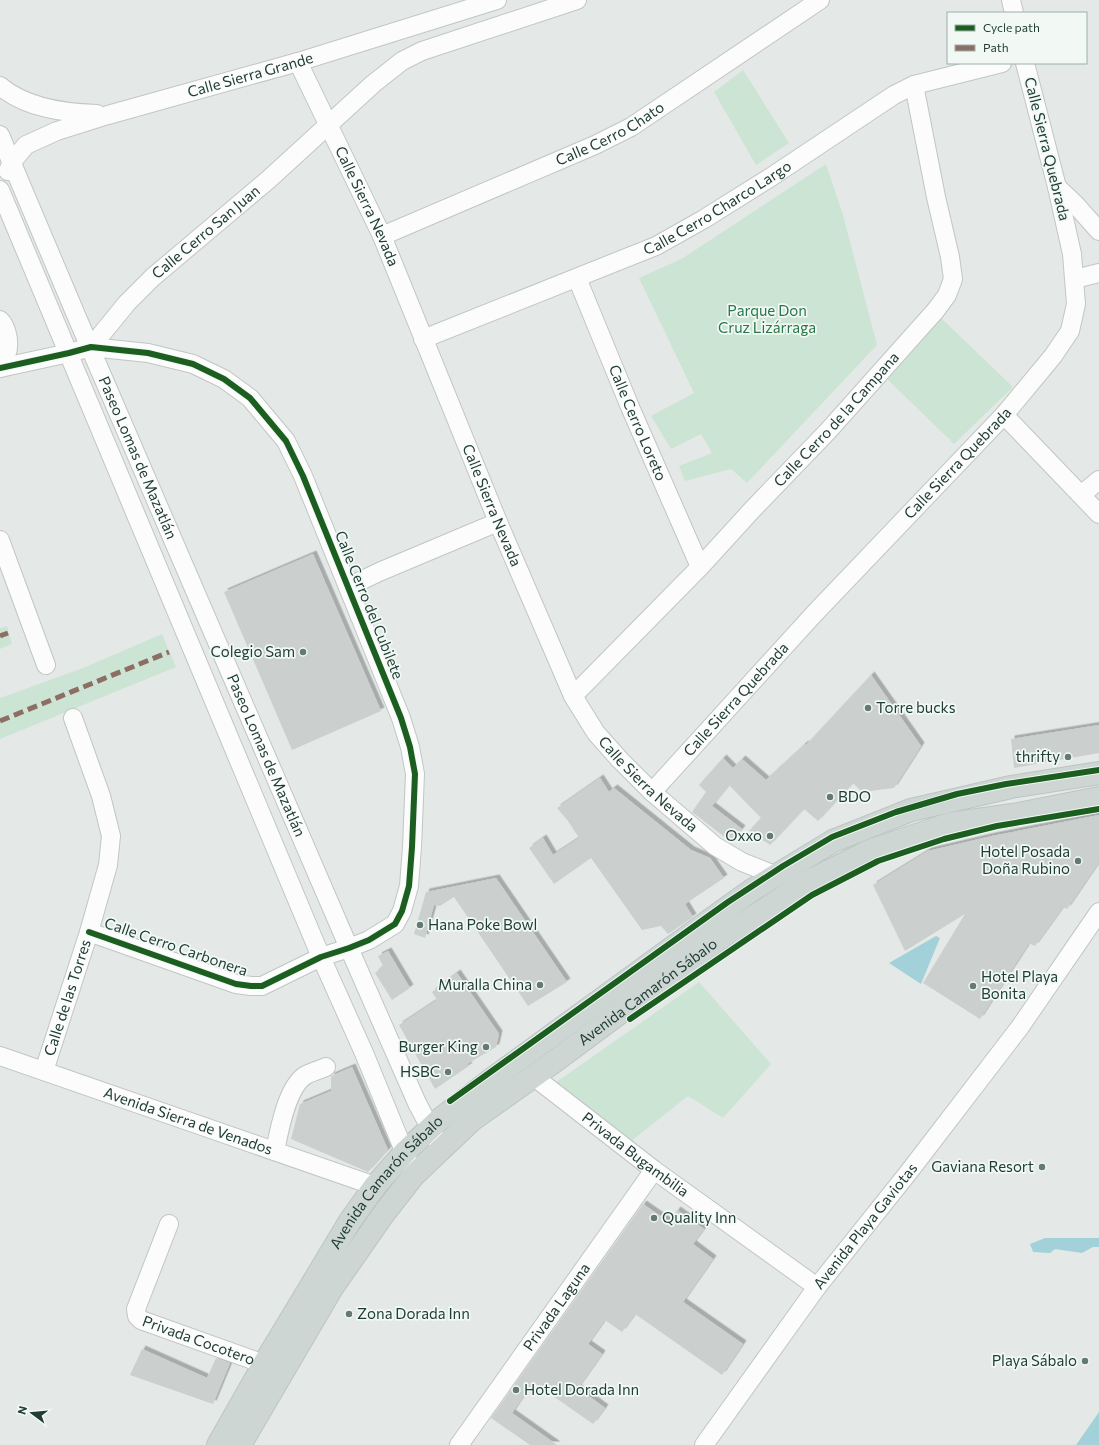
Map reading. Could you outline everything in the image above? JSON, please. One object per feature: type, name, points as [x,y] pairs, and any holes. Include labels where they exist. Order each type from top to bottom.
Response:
[{"type":"main road","name":"Avenida Camarón Sábalo","points":[[218,1445],[328,1256],[350,1221],[376,1186],[405,1152],[430,1128],[492,1079],[752,890],[833,841],[911,810],[1011,788],[1099,774]]},
{"type":"main road","name":"Avenida Camarón Sábalo","points":[[240,1445],[332,1288],[385,1212],[414,1175],[472,1120],[555,1061],[718,940],[805,883],[869,851],[949,824],[1013,815],[1099,798]]},
{"type":"street","name":"Calle Sierra Grande","points":[[1,197],[5,180],[12,162],[26,145],[57,131],[108,114],[298,62],[497,0]]},
{"type":"street","points":[[329,124],[373,84],[402,61],[415,54],[577,0]]},
{"type":"street","name":"Calle Cerro Chato","points":[[382,236],[588,148],[631,127],[820,0]]},
{"type":"street","points":[[1011,0],[1014,12]]},
{"type":"street","name":"Calle Sierra Nevada","points":[[298,62],[382,236],[498,522],[573,696],[596,733],[652,792],[715,846],[742,862],[777,876]]},
{"type":"street","name":"Calle Cerro Charco Largo","points":[[423,339],[656,246],[771,177],[894,95],[914,85],[998,64]]},
{"type":"street","name":"Calle Sierra Quebrada","points":[[652,792],[814,614],[1004,415],[1054,356],[1070,331],[1076,304],[1072,254],[1026,64]]},
{"type":"street","name":"Calle Cerro de la Campana","points":[[573,696],[700,567],[752,510],[828,432],[936,310],[947,295],[953,279],[950,257],[936,197],[914,85]]},
{"type":"street","points":[[0,86],[22,100],[58,111],[108,114]]},
{"type":"street","name":"Calle Cerro San Juan","points":[[91,347],[123,308],[153,277],[268,180],[329,124]]},
{"type":"street","name":"Paseo Lomas de Mazatlán","points":[[0,135],[349,948],[417,1103],[441,1148]]},
{"type":"street","points":[[1057,187],[1075,204],[1099,231]]},
{"type":"street","name":"Paseo Lomas de Mazatlán","points":[[1,197],[69,353],[321,957],[364,1053],[414,1175]]},
{"type":"street","points":[[1075,279],[1099,273]]},
{"type":"street","name":"Calle Cerro Loreto","points":[[577,278],[630,407],[700,567]]},
{"type":"street","points":[[0,320],[4,324],[8,348],[0,368]]},
{"type":"street","points":[[0,368],[91,347]]},
{"type":"street","name":"Calle Cerro del Cubilete","points":[[91,347],[148,353],[192,364],[224,379],[250,398],[286,441],[303,476],[401,718],[410,747],[415,774],[414,825],[409,886],[402,911],[396,924],[369,940],[321,957]]},
{"type":"street","points":[[1004,415],[1099,514]]},
{"type":"street","points":[[1082,495],[1099,480]]},
{"type":"street","points":[[348,587],[378,572],[498,522]]},
{"type":"street","points":[[0,540],[46,665]]},
{"type":"street","name":"Calle de las Torres","points":[[44,1070],[89,932],[108,865],[111,836],[101,796],[73,718]]},
{"type":"street","name":"Avenida Playa Gaviotas","points":[[704,1445],[817,1287],[908,1173],[1020,1027],[1099,912]]},
{"type":"street","name":"Calle Cerro Carbonera","points":[[89,932],[236,984],[251,986],[262,986],[321,957]]},
{"type":"street","name":"Avenida Sierra de Venados","points":[[0,1056],[376,1186]]},
{"type":"street","points":[[274,1151],[282,1116],[292,1091],[304,1076],[326,1067]]},
{"type":"street","name":"Privada Bugambilia","points":[[533,1076],[654,1170],[817,1287]]},
{"type":"street","name":"Privada Laguna","points":[[459,1445],[654,1170]]},
{"type":"street","name":"Privada Cocotero","points":[[169,1224],[136,1310],[137,1316],[141,1320],[264,1364]]},
{"type":"green space","points":[[743,70],[789,143],[756,165],[714,92]]},
{"type":"green space","name":"Parque Don Cruz Lizárraga","points":[[826,164],[843,215],[877,345],[747,483],[731,469],[685,481],[679,466],[712,453],[701,434],[671,449],[651,416],[694,393],[639,278],[683,258]]},
{"type":"green space","points":[[940,317],[1013,387],[954,444],[884,376]]},
{"type":"green space","points":[[7,626],[12,644],[0,649],[0,628]]},
{"type":"green space","points":[[162,634],[176,667],[0,739],[0,698],[83,668]]},
{"type":"green space","points":[[699,982],[771,1064],[723,1118],[688,1096],[630,1142],[555,1083]]},
{"type":"water","points":[[936,936],[940,938],[921,984],[889,963]]},
{"type":"water","points":[[1045,1238],[1099,1238],[1099,1247],[1093,1247],[1082,1253],[1055,1249],[1050,1253],[1033,1252],[1030,1244]]},
{"type":"water","points":[[1099,1412],[1099,1445],[1076,1445]]},
{"type":"building","name":"Colegio Sam","points":[[313,554],[381,711],[292,750],[224,592]]},
{"type":"building","points":[[871,675],[921,746],[894,788],[862,792],[853,783],[818,821],[804,809],[770,845],[749,831],[761,818],[729,785],[712,806],[742,829],[731,842],[692,812],[706,792],[699,785],[723,758],[733,768],[742,759],[766,780],[805,744],[806,745]]},
{"type":"building","points":[[1099,725],[1099,753],[1014,768],[1011,739]]},
{"type":"building","points":[[600,778],[609,792],[614,788],[691,850],[710,858],[724,878],[685,904],[693,917],[668,934],[661,926],[642,930],[591,858],[554,884],[529,848],[543,838],[553,855],[579,838],[557,808]]},
{"type":"building","points":[[1099,815],[1099,862],[1067,909],[1063,907],[1035,946],[1029,943],[980,1019],[923,983],[965,914],[905,951],[873,885],[928,851],[992,836]]},
{"type":"building","points":[[496,878],[567,982],[528,1006],[454,897],[440,906],[434,905],[425,938],[414,934],[426,892]]},
{"type":"building","points":[[388,951],[410,988],[392,1000],[375,973],[383,966],[378,956]]},
{"type":"building","points":[[457,973],[499,1034],[496,1047],[467,1064],[469,1066],[435,1089],[399,1025],[437,1000],[432,992]]},
{"type":"building","points":[[352,1067],[388,1150],[368,1172],[291,1139],[300,1104],[331,1091],[331,1076]]},
{"type":"building","points":[[643,1204],[669,1222],[677,1210],[704,1229],[693,1244],[713,1259],[683,1302],[743,1344],[722,1375],[635,1314],[622,1332],[605,1320],[588,1344],[602,1354],[578,1388],[605,1408],[593,1424],[533,1382],[512,1413],[557,1445],[530,1445],[491,1418]]},
{"type":"building","points":[[142,1349],[207,1378],[216,1358],[230,1363],[213,1404],[130,1375]]},
{"type":"marked path","points":[[0,636],[8,633]]},
{"type":"marked path","points":[[0,721],[169,652]]},
{"type":"cycle path","points":[[0,368],[91,347],[148,353],[193,364],[224,379],[250,398],[286,441],[303,476],[401,718],[410,747],[415,774],[409,886],[402,911],[395,924],[369,940],[321,957],[262,986],[251,986],[236,984],[89,932]]},
{"type":"cycle path","points":[[450,1101],[728,902],[783,866],[832,837],[896,812],[957,794],[1006,784],[1099,770]]},
{"type":"cycle path","points":[[630,1019],[812,895],[878,861],[944,839],[997,826],[1099,809]]},
{"type":"place","name":"Colegio Sam","points":[[303,652]]},
{"type":"place","name":"Torre bucks","points":[[868,708]]},
{"type":"place","name":"thrifty","points":[[1068,757]]},
{"type":"place","name":"BDO","points":[[830,797]]},
{"type":"place","name":"Oxxo","points":[[770,836]]},
{"type":"place","name":"Hotel Posada Doña Rubino","points":[[1078,861]]},
{"type":"place","name":"Hana Poke Bowl","points":[[420,925]]},
{"type":"place","name":"Muralla China","points":[[540,985]]},
{"type":"place","name":"Hotel Playa Bonita","points":[[973,986]]},
{"type":"place","name":"Burger King","points":[[486,1047]]},
{"type":"place","name":"HSBC","points":[[448,1072]]},
{"type":"place","name":"Gaviana Resort","points":[[1042,1167]]},
{"type":"place","name":"Quality Inn","points":[[654,1218]]},
{"type":"place","name":"Zona Dorada Inn","points":[[349,1314]]},
{"type":"place","name":"Playa Sábalo","points":[[1085,1361]]},
{"type":"place","name":"Hotel Dorada Inn","points":[[516,1390]]}]
